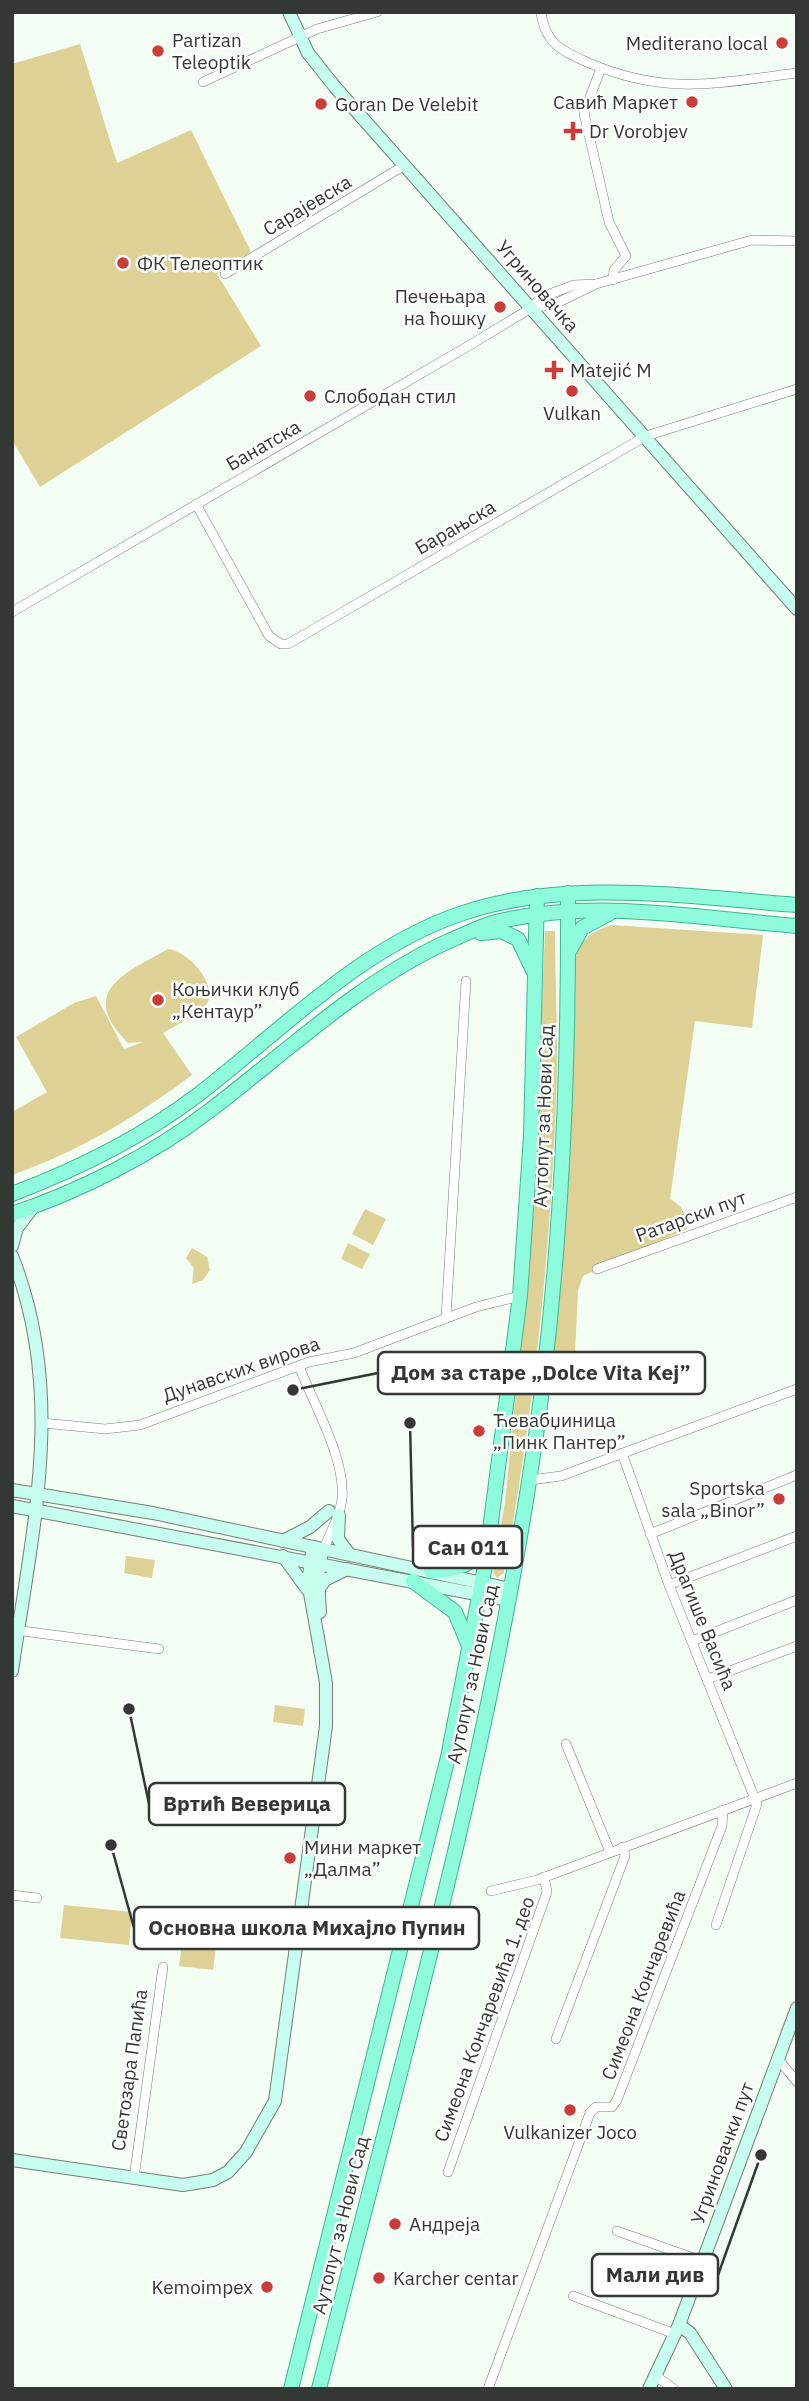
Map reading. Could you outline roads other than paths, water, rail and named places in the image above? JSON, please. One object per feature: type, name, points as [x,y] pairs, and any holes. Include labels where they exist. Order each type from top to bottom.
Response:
[{"type":"main road","name":"Угриновачка","points":[[289,12],[299,37],[330,82],[797,609]]},
{"type":"main road","points":[[12,1194],[95,1158],[151,1126],[196,1096],[325,993],[394,944],[461,913],[537,896],[568,893],[797,905]]},
{"type":"main road","name":"Аутопут за Нови Сад","points":[[319,2389],[443,1895],[509,1595],[530,1480],[556,1248],[564,1125],[568,893]]},
{"type":"main road","name":"Аутопут за Нови Сад","points":[[291,2389],[441,1784],[481,1590],[520,1296],[529,1176],[537,896]]},
{"type":"main road","points":[[12,1214],[112,1171],[206,1114],[381,977],[454,939],[492,923],[568,911],[797,926]]},
{"type":"main road","points":[[568,960],[572,944],[582,928],[611,912]]},
{"type":"main road","points":[[454,939],[494,931],[513,935],[526,949],[536,981]]},
{"type":"main road","points":[[12,1246],[18,1226],[33,1207]]},
{"type":"main road","points":[[12,1256],[27,1296],[37,1341],[43,1423],[37,1494],[15,1630],[12,1671]]},
{"type":"main road","points":[[12,1490],[153,1513],[430,1571],[481,1590]]},
{"type":"main road","points":[[12,1506],[413,1581],[509,1595]]},
{"type":"main road","points":[[283,1541],[334,1513],[338,1539],[349,1554]]},
{"type":"main road","points":[[430,1571],[455,1569],[470,1563],[484,1545],[492,1521]]},
{"type":"main road","name":"Светозара Папића","points":[[12,2160],[183,2185],[219,2177],[246,2152],[275,2101],[326,1726],[327,1693],[313,1591],[314,1563],[318,1548]]},
{"type":"main road","points":[[283,1556],[313,1591],[325,1580],[347,1569]]},
{"type":"main road","points":[[413,1581],[456,1612],[470,1651]]},
{"type":"main road","name":"Угриновачки пут","points":[[649,2389],[677,2330],[797,2008]]},
{"type":"main road","points":[[677,2330],[690,2333],[726,2389]]},
{"type":"street","points":[[203,82],[299,37],[377,12]]},
{"type":"street","points":[[541,12],[544,30],[553,44],[601,68],[667,86],[797,72]]},
{"type":"street","points":[[601,68],[584,107],[609,222],[626,256],[614,270],[613,280]]},
{"type":"street","name":"Сарајевска","points":[[225,274],[405,164]]},
{"type":"street","name":"Банатска","points":[[12,612],[531,308],[555,304],[596,284],[752,240],[797,241]]},
{"type":"street","name":"Барањска","points":[[196,504],[263,626],[272,639],[288,644],[646,436],[797,389]]},
{"type":"street","points":[[446,1318],[466,981]]},
{"type":"street","name":"Ратарски пут","points":[[597,1269],[797,1197]]},
{"type":"street","name":"Дунавских вирова","points":[[43,1423],[105,1429],[130,1427],[299,1366],[363,1350],[446,1318],[520,1296]]},
{"type":"street","points":[[299,1366],[334,1452],[343,1495],[318,1548]]},
{"type":"street","points":[[530,1480],[561,1476],[797,1389]]},
{"type":"street","name":"Драгише Васића","points":[[622,1454],[669,1585],[756,1798]]},
{"type":"street","points":[[650,1534],[797,1475]]},
{"type":"street","points":[[669,1585],[797,1536]]},
{"type":"street","points":[[692,1641],[797,1600]]},
{"type":"street","points":[[15,1630],[159,1649]]},
{"type":"street","points":[[708,1679],[797,1646]]},
{"type":"street","points":[[566,1744],[610,1852]]},
{"type":"street","points":[[491,1891],[544,1877],[797,1783]]},
{"type":"street","points":[[716,1924],[757,1807],[756,1798]]},
{"type":"street","name":"Симеона Кончаревића","points":[[488,2389],[590,2113],[596,2107],[612,2106],[617,2100],[723,1826],[723,1810]]},
{"type":"street","points":[[556,2039],[625,1856],[623,1847]]},
{"type":"street","name":"Симеона Кончаревића 1. део","points":[[448,2172],[547,1892],[544,1877]]},
{"type":"street","points":[[12,1895],[37,1898]]},
{"type":"street","name":"Светозара Папића","points":[[134,2178],[163,1967]]},
{"type":"street","points":[[778,2059],[797,2082]]},
{"type":"street","points":[[617,2231],[702,2262]]},
{"type":"street","points":[[573,2296],[677,2330]]},
{"type":"street","points":[[656,2376],[674,2389]]},
{"type":"place","name":"Mediterano local","points":[[782,43]]},
{"type":"place","name":"Partizan Teleoptik","points":[[158,51]]},
{"type":"place","name":"Савић Маркет","points":[[692,102]]},
{"type":"place","name":"Goran De Velebit","points":[[321,104]]},
{"type":"place","name":"Dr Vorobjev","points":[[573,131]]},
{"type":"place","name":"ФК Телеоптик","points":[[123,263]]},
{"type":"place","name":"Печењара на ћошку","points":[[500,307]]},
{"type":"place","name":"Matejić M","points":[[554,370]]},
{"type":"place","name":"Vulkan","points":[[572,391]]},
{"type":"place","name":"Слободан стил","points":[[310,396]]},
{"type":"place","name":"Коњички клуб „Кентаур”","points":[[158,1000]]},
{"type":"place","name":"Дом за старе „Dolce Vita Kej”","points":[[293,1390]]},
{"type":"place","name":"Сан 011","points":[[410,1423]]},
{"type":"place","name":"Ћевабџиница „Пинк Пантер”","points":[[479,1431]]},
{"type":"place","name":"Sportska sala „Binor”","points":[[779,1499]]},
{"type":"place","name":"Вртић Веверица","points":[[129,1709]]},
{"type":"place","name":"Основна школа Михајло Пупин","points":[[111,1845]]},
{"type":"place","name":"Мини маркет „Далма”","points":[[290,1858]]},
{"type":"place","name":"Vulkanizer Joco","points":[[570,2110]]},
{"type":"place","name":"Мали див","points":[[761,2155]]},
{"type":"place","name":"Андреја","points":[[395,2224]]},
{"type":"place","name":"Karcher centar","points":[[379,2278]]},
{"type":"place","name":"Kemoimpex","points":[[267,2287]]}]
